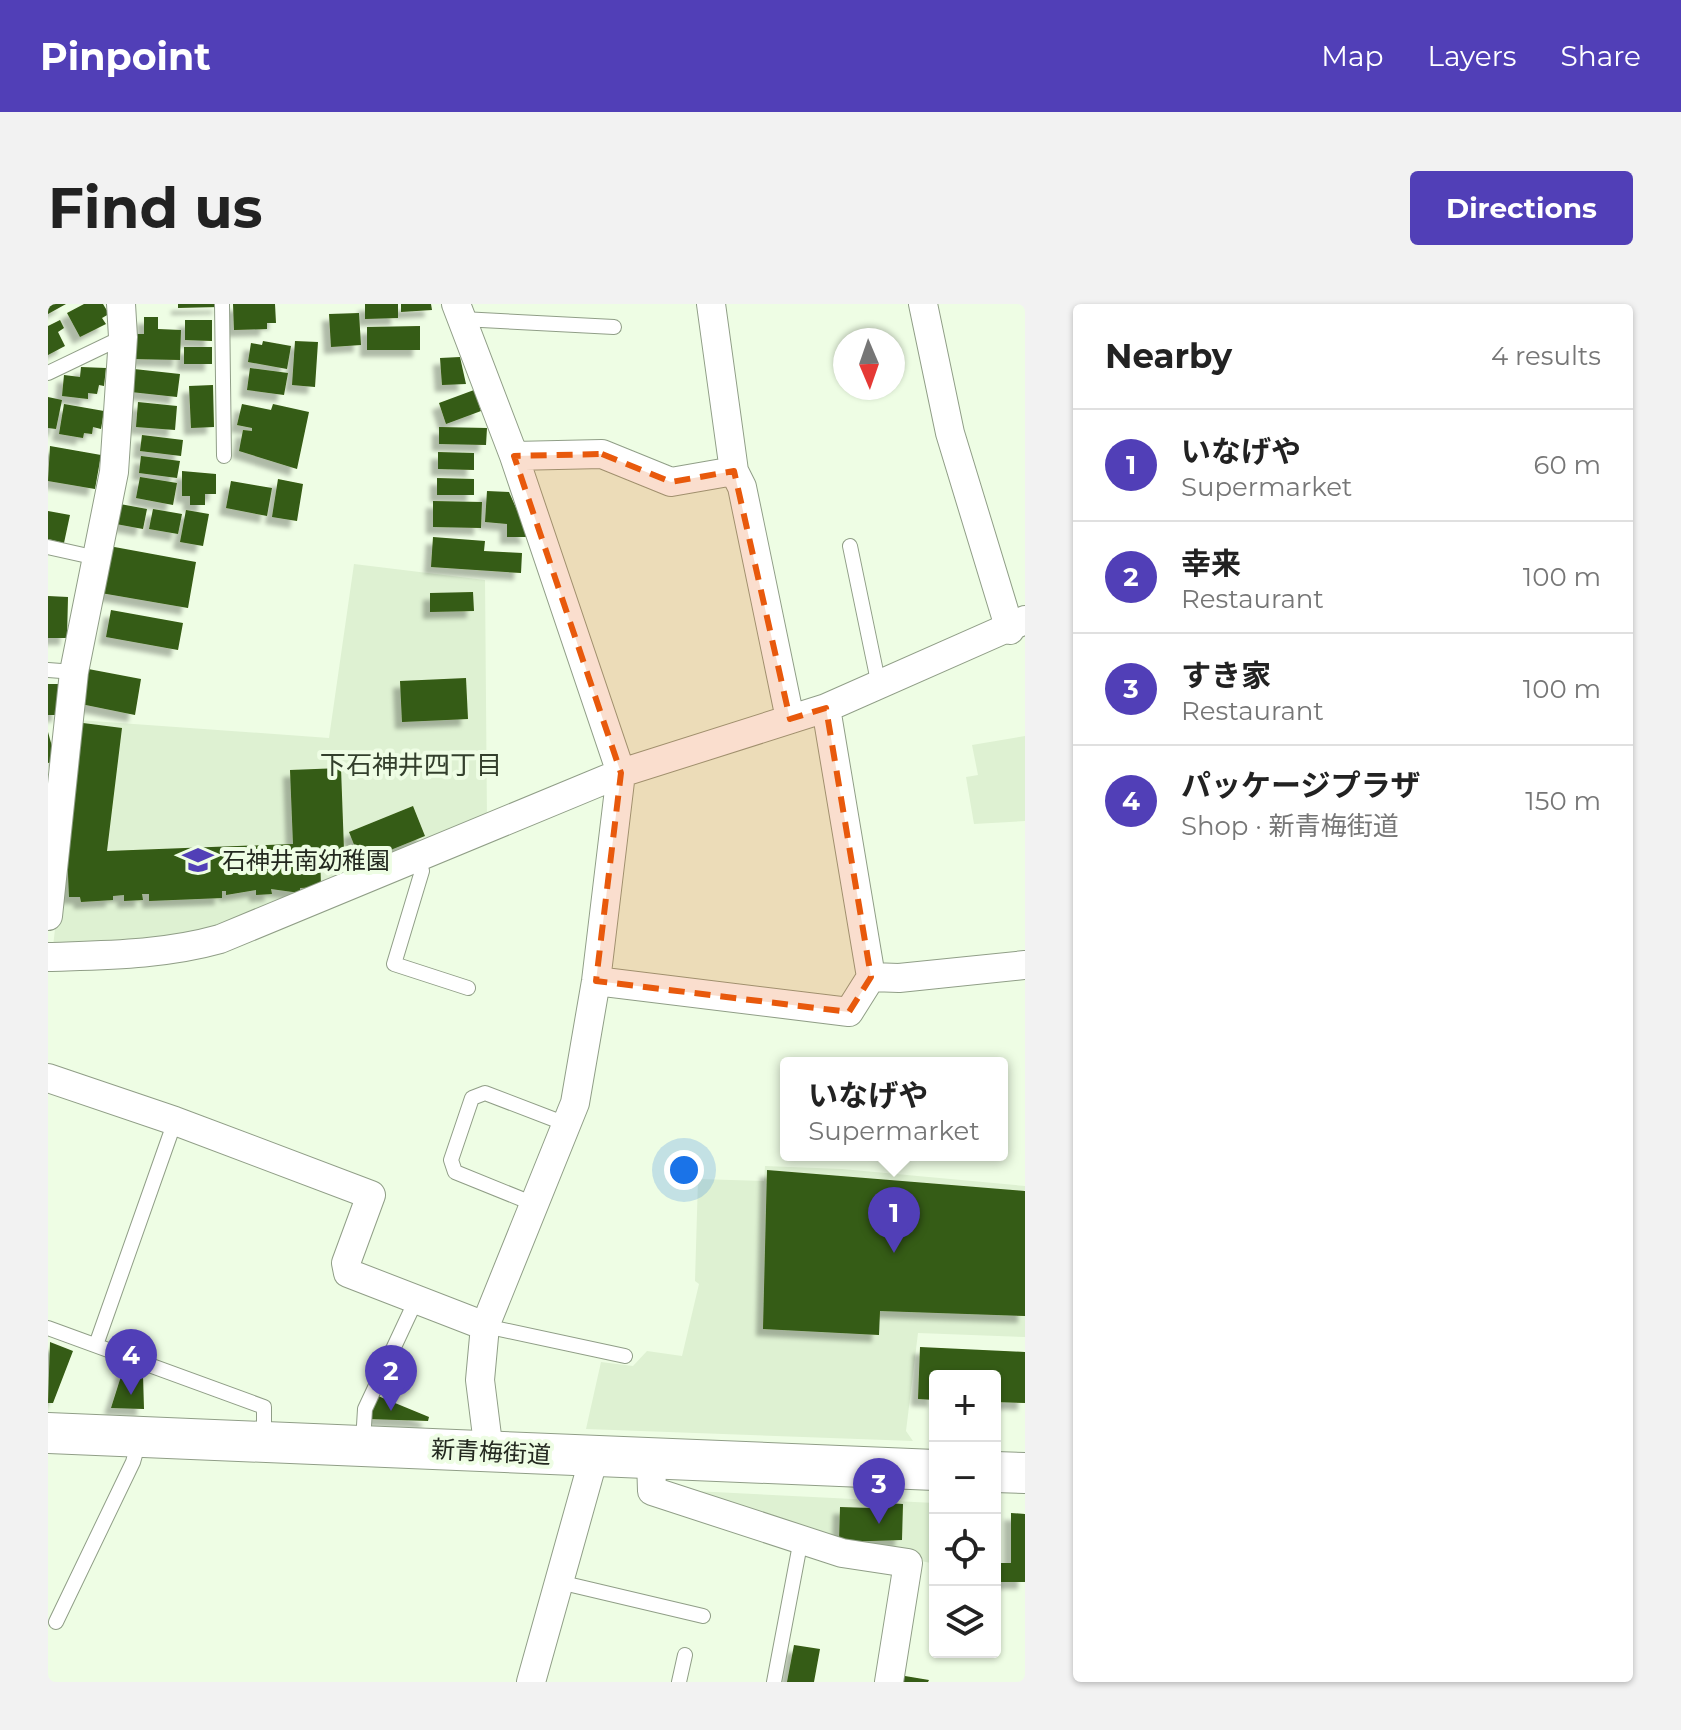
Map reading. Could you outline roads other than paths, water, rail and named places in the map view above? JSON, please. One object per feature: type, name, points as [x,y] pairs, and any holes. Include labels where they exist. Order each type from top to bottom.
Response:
[{"type":"main road","name":"新青梅街道","points":[[48,1433],[929,1470]]},
{"type":"main road","points":[[1001,1472],[1025,1473]]},
{"type":"street","points":[[48,916],[61,671],[97,558],[114,472],[123,337],[121,304]]},
{"type":"street","points":[[711,304],[734,471],[742,487],[790,719]]},
{"type":"street","points":[[48,957],[180,950],[220,939],[621,773],[826,708],[1018,625],[950,433],[923,304]]},
{"type":"street","points":[[459,311],[514,456],[621,773],[596,981],[575,1103],[485,1326],[480,1380],[489,1452]]},
{"type":"street","points":[[514,456],[602,454],[671,482],[734,471]]},
{"type":"street","points":[[596,981],[849,1012],[871,977],[826,708]]},
{"type":"street","points":[[871,977],[899,978],[1025,965]]},
{"type":"street","points":[[48,1078],[175,1121],[371,1195],[346,1263],[348,1273],[485,1326]]},
{"type":"street","points":[[531,1682],[594,1457]]},
{"type":"street","points":[[651,1459],[652,1491],[842,1553],[908,1563],[889,1682]]},
{"type":"lane","points":[[222,304],[224,456]]},
{"type":"lane","points":[[459,311],[614,327]]},
{"type":"lane","points":[[48,373],[123,337]]},
{"type":"lane","points":[[850,546],[879,687]]},
{"type":"lane","points":[[48,547],[97,558]]},
{"type":"lane","points":[[418,855],[422,871],[394,964],[468,988]]},
{"type":"lane","points":[[534,1204],[455,1172],[451,1160],[472,1098],[485,1093],[566,1124]]},
{"type":"lane","points":[[96,1345],[175,1121]]},
{"type":"lane","points":[[363,1446],[365,1409],[416,1300]]},
{"type":"lane","points":[[485,1326],[625,1356]]},
{"type":"lane","points":[[48,1328],[264,1407],[264,1442]]},
{"type":"lane","points":[[56,1622],[133,1462],[140,1436]]},
{"type":"lane","points":[[774,1682],[801,1539]]},
{"type":"lane","points":[[559,1582],[703,1616]]},
{"type":"lane","points":[[679,1682],[685,1655]]},
{"type":"place","name":"石神井南幼稚園","points":[[198,860]]},
{"type":"place","name":"いなげや","points":[[894,1253]]},
{"type":"place","name":"パッケージプラザ","points":[[131,1395]]},
{"type":"place","name":"幸来","points":[[391,1411]]},
{"type":"place","name":"すき家","points":[[879,1524]]},
{"type":"district","name":"下石神井四丁目","points":[[411,765]]}]
